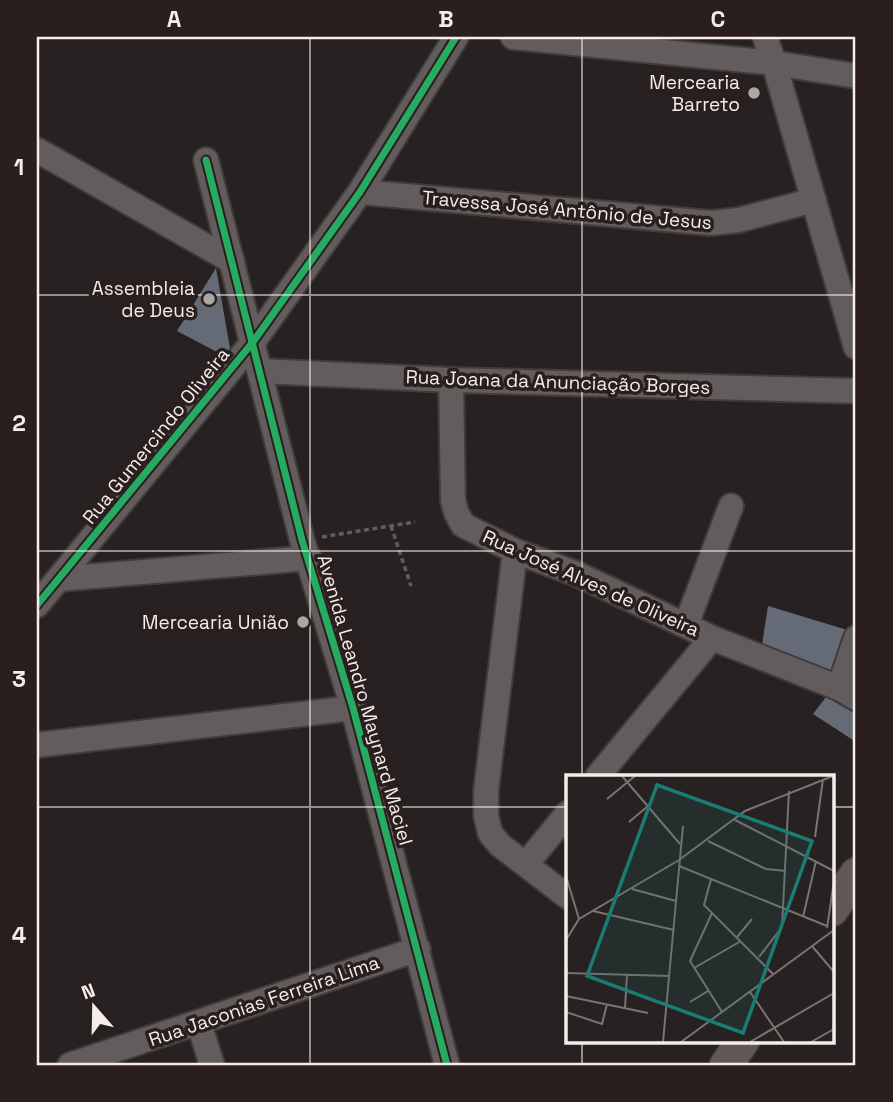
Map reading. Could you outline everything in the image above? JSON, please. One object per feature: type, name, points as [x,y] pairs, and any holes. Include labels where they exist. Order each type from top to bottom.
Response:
[{"type":"main road","points":[[834,907],[855,878]]},
{"type":"main road","points":[[726,1065],[742,1042]]},
{"type":"street","name":"Rua Gumercindo Oliveira","points":[[37,605],[253,342],[360,192],[456,37]]},
{"type":"street","points":[[513,37],[774,63],[856,76]]},
{"type":"street","points":[[765,37],[856,347]]},
{"type":"street","points":[[37,150],[232,261]]},
{"type":"street","name":"Avenida Leandro Maynard Maciel","points":[[206,160],[306,549],[353,708],[447,1065]]},
{"type":"street","name":"Travessa José Antônio de Jesus","points":[[360,192],[710,223],[739,220],[814,200]]},
{"type":"street","name":"Rua Joana da Anunciação Borges","points":[[260,371],[451,380],[856,391]]},
{"type":"street","name":"Rua José Alves de Oliveira","points":[[451,380],[453,500],[463,525],[514,551],[577,574],[712,638],[848,693]]},
{"type":"street","points":[[686,625],[731,506]]},
{"type":"street","points":[[59,579],[306,549]]},
{"type":"street","points":[[514,551],[486,791],[486,816],[490,833],[500,845],[566,895]]},
{"type":"street","points":[[599,775],[712,638]]},
{"type":"street","points":[[848,693],[856,638]]},
{"type":"street","points":[[37,744],[353,708]]},
{"type":"street","points":[[526,864],[566,815]]},
{"type":"street","name":"Rua Jaconias Ferreira Lima","points":[[70,1065],[418,949]]},
{"type":"street","points":[[199,1023],[212,1065]]},
{"type":"path","points":[[306,549],[415,522]]},
{"type":"path","points":[[391,526],[411,586]]},
{"type":"building","name":"Assembleia de Deus","points":[[216,268],[232,360],[177,331]]},
{"type":"building","points":[[768,606],[854,632],[836,682],[761,651]]},
{"type":"building","points":[[826,697],[856,714],[856,742],[813,714]]},
{"type":"cycle path","points":[[37,605],[253,342],[360,192],[456,37]]},
{"type":"cycle path","points":[[206,160],[302,540],[353,708],[447,1065]]},
{"type":"place","name":"Mercearia Barreto","points":[[754,93]]},
{"type":"place","name":"Assembleia de Deus","points":[[209,299]]},
{"type":"place","name":"Mercearia União","points":[[303,622]]}]
